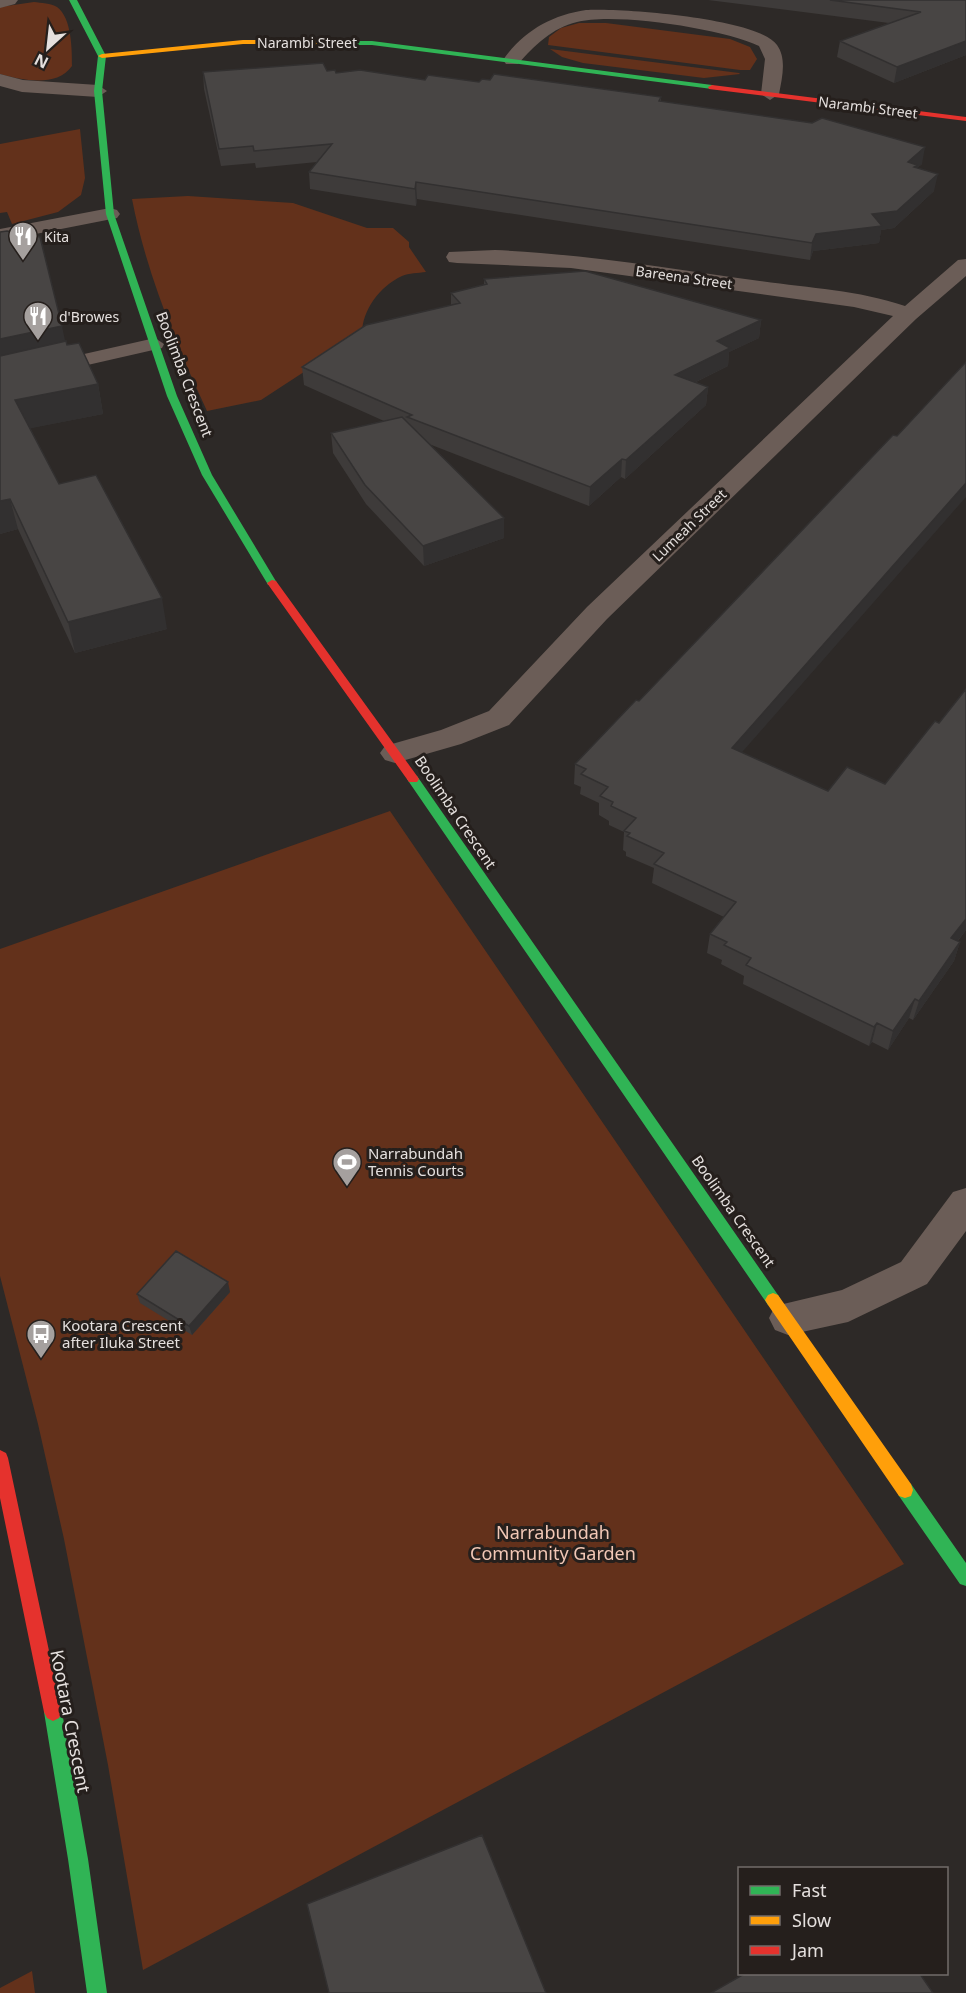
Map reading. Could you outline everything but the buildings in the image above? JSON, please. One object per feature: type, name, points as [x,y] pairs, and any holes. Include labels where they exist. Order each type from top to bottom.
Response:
[{"type":"street","points":[[0,3],[9,0]]},
{"type":"street","points":[[73,0],[102,56]]},
{"type":"street","points":[[512,60],[526,42],[542,30],[565,20],[591,15],[635,17],[736,32],[765,42],[775,58],[770,94]]},
{"type":"street","name":"Narambi Street","points":[[102,56],[243,42],[303,40],[372,43],[966,119]]},
{"type":"street","name":"Boolimba Crescent","points":[[102,56],[98,91],[110,214],[172,396],[207,475],[284,602],[395,753],[966,1578]]},
{"type":"street","points":[[0,80],[22,86],[98,91]]},
{"type":"street","points":[[0,235],[110,214]]},
{"type":"street","name":"Bareena Street","points":[[458,256],[500,255],[572,260],[845,300],[894,309],[908,314]]},
{"type":"street","name":"Lumeah Street","points":[[395,753],[451,737],[499,718],[597,613],[908,314],[966,265]]},
{"type":"street","points":[[788,1318],[848,1305],[914,1273],[966,1203]]},
{"type":"street","name":"Kootara Crescent","points":[[0,1458],[9,1545],[86,1899],[98,1993]]},
{"type":"lane","points":[[0,379],[155,344]]},
{"type":"green space","points":[[34,2],[52,5],[62,12],[70,35],[72,66],[65,73],[48,80],[29,80],[0,74],[0,7]]},
{"type":"green space","points":[[579,23],[606,23],[730,39],[750,47],[757,59],[750,70],[740,70],[548,45],[549,37],[561,28]]},
{"type":"green space","points":[[550,49],[740,74],[704,78],[583,63],[562,57]]},
{"type":"green space","points":[[80,129],[85,178],[81,195],[58,212],[12,224],[7,212],[0,213],[0,144]]},
{"type":"green space","points":[[188,196],[293,203],[367,228],[393,228],[409,242],[409,247],[426,272],[405,275],[386,286],[374,300],[365,316],[362,334],[261,400],[207,411],[163,307],[145,254],[132,199]]},
{"type":"green space","name":"Narrabundah Community Garden","points":[[390,811],[904,1564],[143,1970],[108,1765],[64,1539],[38,1424],[0,1276],[0,949]]},
{"type":"green space","points":[[32,1971],[35,1993],[0,1993],[0,1988]]},
{"type":"traffic: fast","points":[[73,0],[102,56],[98,91],[110,214],[172,396],[207,475],[272,583]]},
{"type":"traffic: fast","points":[[349,43],[372,43],[712,87]]},
{"type":"traffic: fast","points":[[413,779],[773,1300]]},
{"type":"traffic: fast","points":[[905,1490],[966,1578]]},
{"type":"traffic: fast","points":[[53,1712],[78,1859],[97,1993]]},
{"type":"traffic: slow","points":[[102,56],[243,42],[349,43]]},
{"type":"traffic: slow","points":[[773,1300],[905,1490]]},
{"type":"traffic: jam","points":[[712,87],[966,119]]},
{"type":"traffic: jam","points":[[272,583],[413,779]]},
{"type":"traffic: jam","points":[[0,1458],[53,1712]]},
{"type":"place","name":"Kita","points":[[23,262]]},
{"type":"place","name":"d'Browes","points":[[38,342]]},
{"type":"place","name":"Narrabundah Tennis Courts","points":[[347,1188]]},
{"type":"place","name":"Kootara Crescent after Iluka Street","points":[[41,1360]]}]
